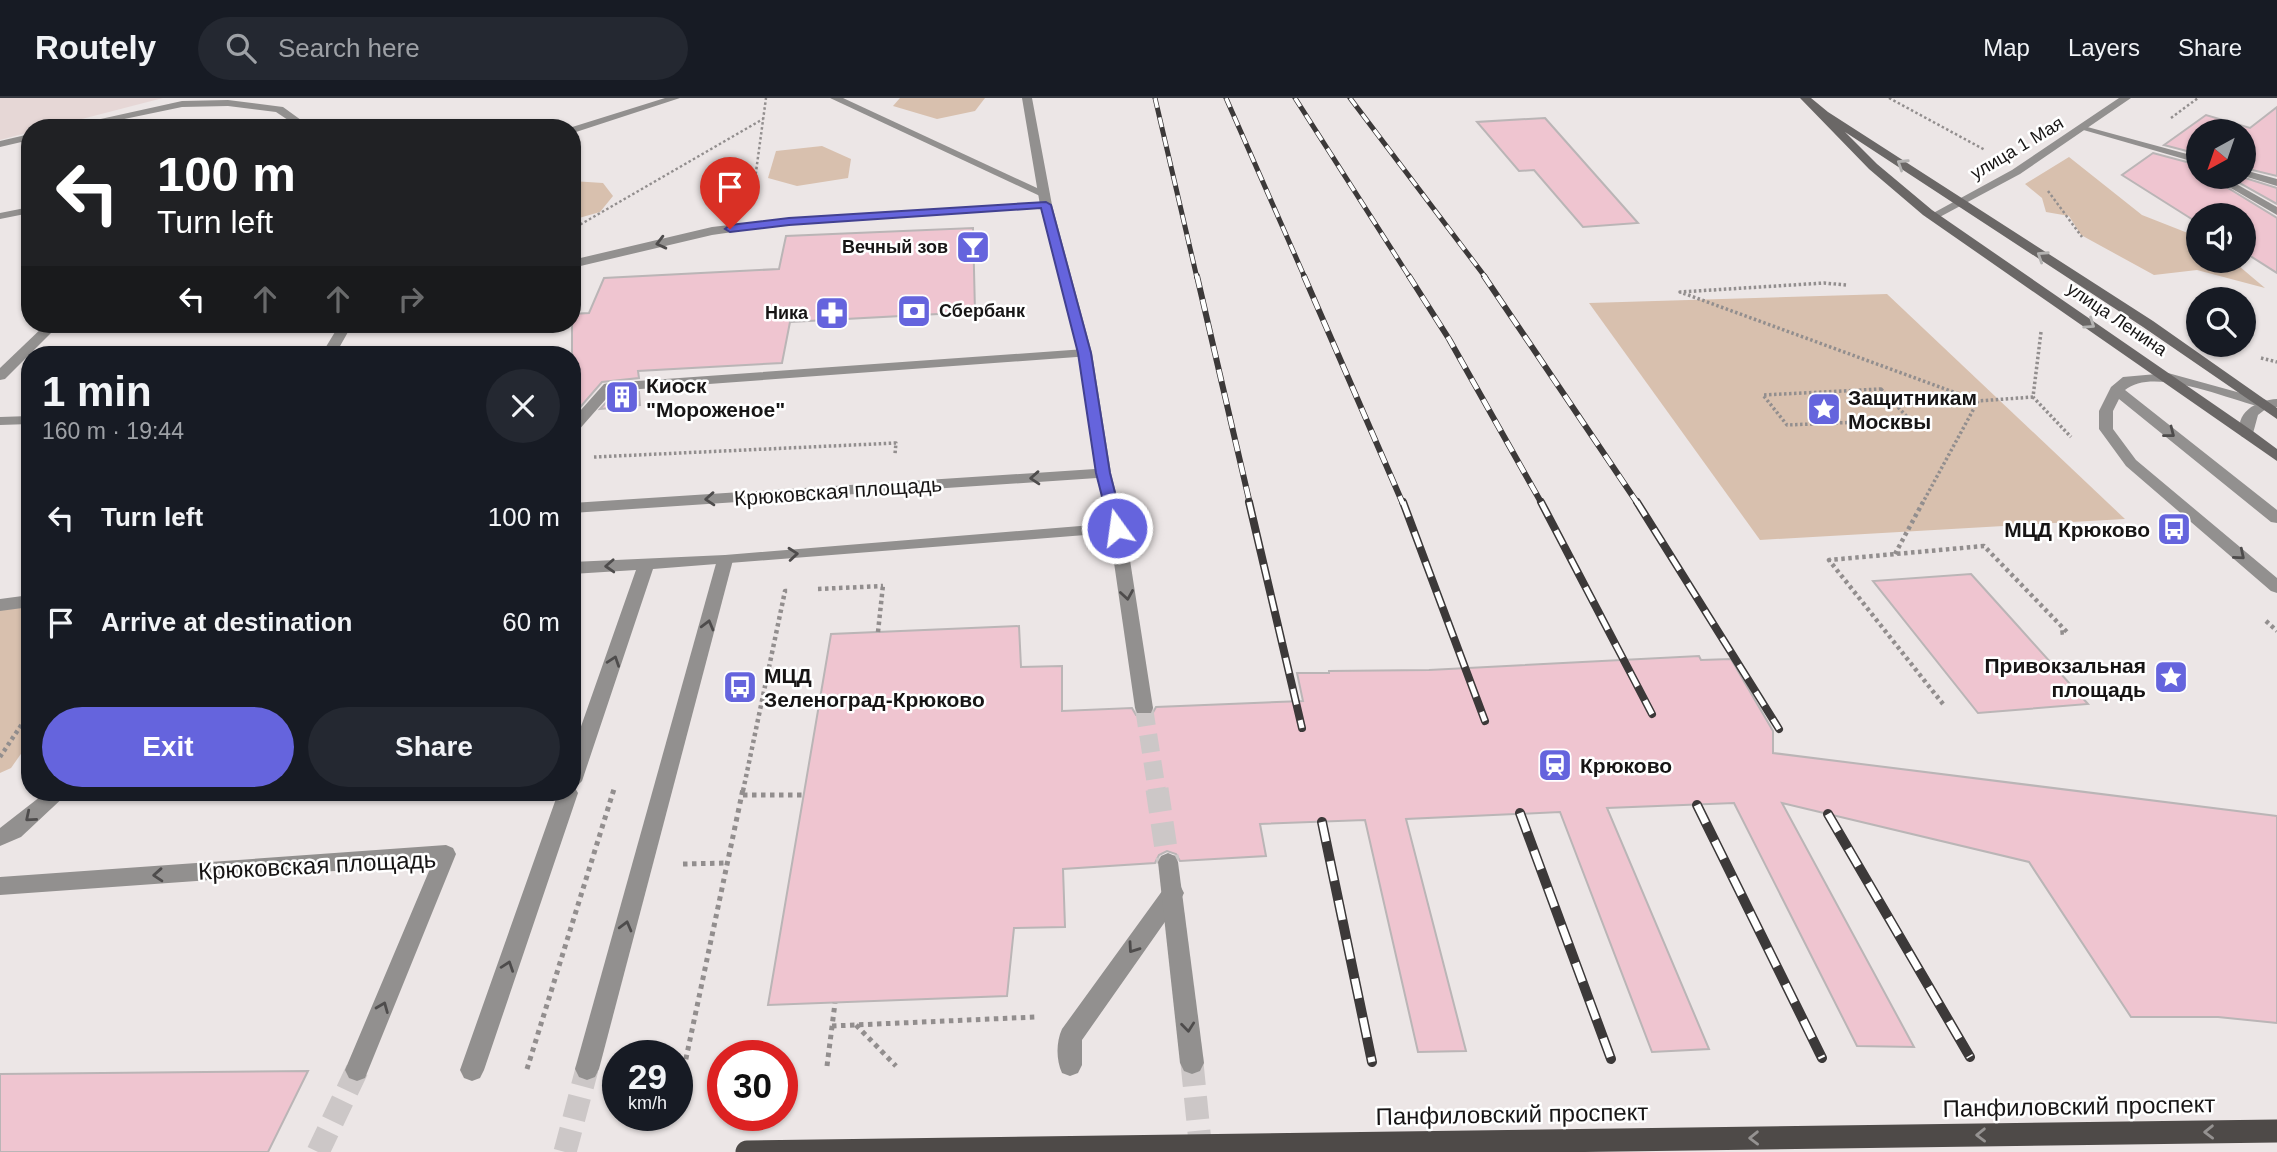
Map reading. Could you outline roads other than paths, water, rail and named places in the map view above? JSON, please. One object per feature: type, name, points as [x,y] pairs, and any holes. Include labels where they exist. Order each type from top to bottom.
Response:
[{"type":"main road","points":[[1804,98],[1824,114]]},
{"type":"main road","name":"улица Ленина","points":[[1824,114],[2269,403],[2277,415]]},
{"type":"main road","name":"улица Ленина","points":[[1824,114],[1844,140],[1887,182],[1932,217],[2168,377],[2277,456]]},
{"type":"main road","name":"Панфиловский проспект","points":[[747,1152],[2277,1131]]},
{"type":"street","points":[[581,127],[675,98]]},
{"type":"street","points":[[835,98],[1045,200]]},
{"type":"street","points":[[1027,98],[1045,200],[1085,353],[1103,473],[1117,528],[1144,708]]},
{"type":"street","name":"улица 1 Мая","points":[[1932,217],[2016,172],[2126,98]]},
{"type":"street","points":[[109,119],[182,104],[228,103],[279,109],[294,119]]},
{"type":"street","points":[[2084,127],[2186,156]]},
{"type":"street","points":[[0,144],[21,139]]},
{"type":"street","points":[[2178,154],[2186,159]]},
{"type":"street","points":[[2256,177],[2277,183]]},
{"type":"street","points":[[2238,189],[2277,212]]},
{"type":"street","points":[[581,262],[712,231],[749,226],[1045,200]]},
{"type":"street","points":[[0,216],[21,212]]},
{"type":"street","points":[[31,346],[44,333]]},
{"type":"street","points":[[581,419],[609,387],[1085,353]]},
{"type":"street","points":[[0,376],[21,355]]},
{"type":"street","points":[[2269,403],[2168,377],[2128,380],[2116,390],[2106,411],[2106,429],[2131,463],[2277,587]]},
{"type":"street","points":[[2116,390],[2277,518]]},
{"type":"street","points":[[2247,434],[2249,416],[2269,403]]},
{"type":"street","points":[[0,421],[21,420]]},
{"type":"street","name":"Крюковская площадь","points":[[581,507],[1103,473]]},
{"type":"street","points":[[581,567],[725,560],[1117,528]]},
{"type":"street","points":[[587,1069],[725,560]]},
{"type":"street","points":[[581,755],[648,563]]},
{"type":"street","points":[[0,605],[21,602]]},
{"type":"street","points":[[0,838],[14,831],[49,801]]},
{"type":"street","points":[[472,1070],[565,801]]},
{"type":"street","name":"Крюковская площадь","points":[[0,886],[446,854],[357,1070]]},
{"type":"street","points":[[1168,862],[1192,1063]]},
{"type":"street","points":[[1070,1065],[1070,1038],[1172,892]]},
{"type":"tunnel","points":[[1144,708],[1157,791]]},
{"type":"tunnel","points":[[1157,789],[1168,862]]},
{"type":"tunnel","points":[[1192,1063],[1201,1152]]},
{"type":"tunnel","points":[[565,1152],[587,1069]]},
{"type":"tunnel","points":[[318,1152],[357,1070]]},
{"type":"railway","points":[[1155,98],[1197,278]]},
{"type":"railway","points":[[1226,98],[1305,278]]},
{"type":"railway","points":[[1295,98],[1410,278]]},
{"type":"railway","points":[[1350,98],[1486,278]]},
{"type":"railway","points":[[1197,276],[1250,504]]},
{"type":"railway","points":[[1304,276],[1403,504]]},
{"type":"railway","points":[[1409,276],[1449,339],[1542,504]]},
{"type":"railway","points":[[1484,276],[1638,504]]},
{"type":"railway","points":[[1249,502],[1302,728]]},
{"type":"railway","points":[[1403,502],[1485,721]]},
{"type":"railway","points":[[1541,502],[1652,714]]},
{"type":"railway","points":[[1637,502],[1779,729]]},
{"type":"railway","points":[[1697,805],[1822,1058]]},
{"type":"railway","points":[[1520,813],[1611,1059]]},
{"type":"railway","points":[[1828,814],[1970,1057]]},
{"type":"railway","points":[[1322,822],[1372,1062]]},
{"type":"place","name":"Вечный зов","points":[[973,247]]},
{"type":"place","name":"Сбербанк","points":[[914,311]]},
{"type":"place","name":"Ника","points":[[832,313]]},
{"type":"place","name":"Киоск \"Мороженое\"","points":[[622,397]]},
{"type":"place","name":"Защитникам Москвы","points":[[1824,409]]},
{"type":"place","name":"МЦД Крюково","points":[[2174,529]]},
{"type":"place","name":"Привокзальная площадь","points":[[2171,677]]},
{"type":"place","name":"МЦД Зеленоград-Крюково","points":[[740,687]]},
{"type":"place","name":"Крюково","points":[[1555,765]]}]
